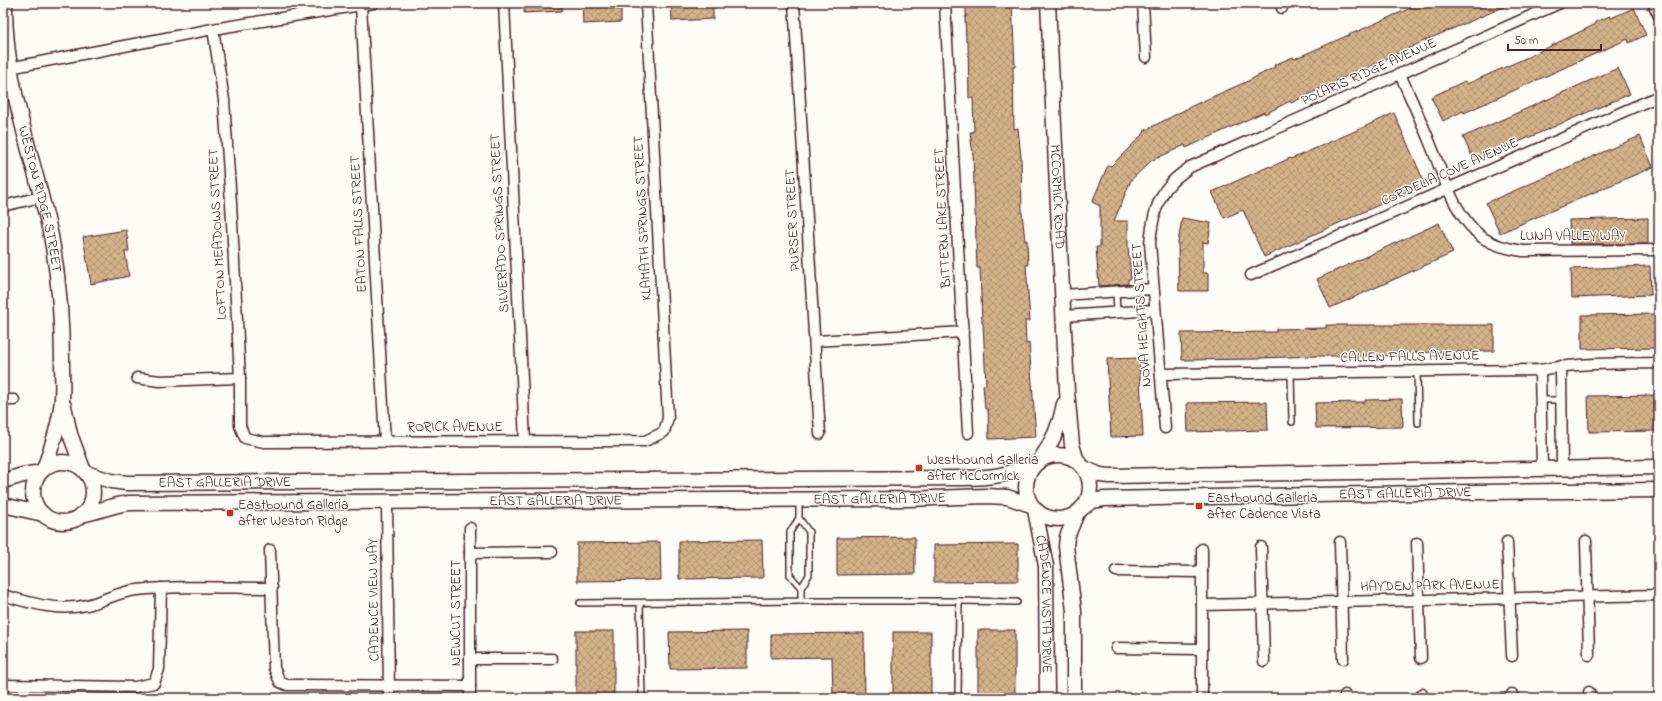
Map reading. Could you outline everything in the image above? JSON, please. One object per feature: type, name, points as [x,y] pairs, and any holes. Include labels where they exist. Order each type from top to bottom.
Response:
[{"type":"main road","name":"WESTON RIDGE STREET","points":[[4,3],[9,68],[20,119],[50,236],[60,293],[62,398],[56,435],[43,470]]},
{"type":"main road","name":"MCCORMICK ROAD","points":[[1048,3],[1067,391],[1072,445],[1080,464]]},
{"type":"main road","name":"MCCORMICK ROAD","points":[[1037,462],[1053,441],[1058,430],[1067,391]]},
{"type":"main road","name":"WESTON RIDGE STREET","points":[[62,398],[70,434],[84,471]]},
{"type":"main road","points":[[1058,455],[1069,456],[1080,464],[1088,476],[1090,490],[1088,499],[1079,511],[1066,518],[1053,519],[1033,508],[1026,493],[1026,480],[1028,474],[1037,462],[1045,457],[1058,455]]},
{"type":"main road","points":[[3,481],[43,470],[57,463],[66,462],[75,465],[84,471],[92,486],[90,504],[81,515],[73,520],[64,521],[51,519],[43,514],[37,507],[33,493],[36,480],[43,470]]},
{"type":"main road","name":"EAST GALLERIA DRIVE","points":[[84,471],[111,481],[127,483],[977,478],[1004,475],[1037,462]]},
{"type":"main road","name":"EAST GALLERIA DRIVE","points":[[1080,464],[1100,475],[1110,476],[1659,467]]},
{"type":"main road","name":"EAST GALLERIA DRIVE","points":[[1079,511],[1092,501],[1104,498],[1659,490]]},
{"type":"main road","name":"EAST GALLERIA DRIVE","points":[[81,515],[98,512],[129,503],[909,499],[986,496],[1007,498],[1033,508]]},
{"type":"main road","points":[[3,504],[43,514]]},
{"type":"main road","name":"CADENCE VISTA DRIVE","points":[[1033,508],[1046,566],[1047,698]]},
{"type":"main road","name":"CADENCE VISTA DRIVE","points":[[1074,698],[1074,610],[1066,546],[1067,537],[1079,511]]},
{"type":"street","points":[[9,68],[213,29],[374,3]]},
{"type":"street","name":"SILVERADO SPRINGS STREET","points":[[504,3],[525,441]]},
{"type":"street","name":"KLAMATH SPRINGS STREET","points":[[646,3],[668,418],[664,432]]},
{"type":"street","name":"PURSER STREET","points":[[794,3],[820,434]]},
{"type":"street","name":"BITTERN LAKE STREET","points":[[945,3],[968,432]]},
{"type":"street","points":[[1143,3],[1146,57]]},
{"type":"street","name":"POLARIS RIDGE AVENUE","points":[[1190,167],[1560,3]]},
{"type":"street","points":[[1653,3],[1659,16]]},
{"type":"street","name":"EATON FALLS STREET","points":[[361,5],[384,442]]},
{"type":"street","name":"LOFTON MEADOWS STREET","points":[[213,29],[224,100],[240,378],[240,426],[245,438]]},
{"type":"street","name":"LUNA VALLEY WAY","points":[[1400,74],[1459,212],[1473,229],[1484,239],[1504,248],[1523,251],[1659,250]]},
{"type":"street","name":"CORDELIA COVE AVENUE","points":[[1251,274],[1659,96]]},
{"type":"street","name":"NOVA HEIGHTS STREET","points":[[1165,428],[1153,289],[1150,242],[1151,224],[1158,204],[1169,184],[1190,167]]},
{"type":"street","points":[[3,206],[41,197]]},
{"type":"street","points":[[1062,295],[1153,289]]},
{"type":"street","points":[[1063,316],[1155,310]]},
{"type":"street","points":[[815,341],[962,332]]},
{"type":"street","name":"CALLEN FALLS AVENUE","points":[[1161,374],[1540,370],[1561,366],[1659,363]]},
{"type":"street","points":[[1561,366],[1562,469]]},
{"type":"street","points":[[1540,370],[1542,469]]},
{"type":"street","points":[[137,378],[160,381],[240,378]]},
{"type":"street","points":[[3,400],[14,400]]},
{"type":"street","name":"RORICK AVENUE","points":[[245,438],[264,442],[645,441],[664,432]]},
{"type":"street","name":"CADENCE VIEW WAY","points":[[387,501],[389,698]]},
{"type":"street","name":"NEWCUT STREET","points":[[470,528],[470,698]]},
{"type":"street","points":[[1586,541],[1589,656]]},
{"type":"street","points":[[1340,542],[1343,659]]},
{"type":"street","points":[[1507,542],[1512,656]]},
{"type":"street","points":[[1417,543],[1421,658]]},
{"type":"street","points":[[1261,547],[1264,661]]},
{"type":"street","points":[[1202,549],[1202,698]]},
{"type":"street","points":[[270,550],[274,668],[280,682],[287,685],[470,686]]},
{"type":"street","points":[[470,553],[552,552]]},
{"type":"street","points":[[1116,571],[1202,572]]},
{"type":"street","points":[[3,595],[31,603],[62,608],[86,606],[134,590],[161,588],[272,588]]},
{"type":"street","points":[[3,685],[136,687],[154,683],[159,669],[161,588]]},
{"type":"street","name":"HAYDEN PARK AVENUE","points":[[1202,604],[1659,595]]},
{"type":"street","points":[[1116,648],[1202,649]]},
{"type":"street","points":[[470,659],[552,659]]},
{"type":"lane","points":[[1116,291],[1117,313]]},
{"type":"lane","points":[[1417,371],[1418,423]]},
{"type":"lane","points":[[1291,373],[1292,422]]},
{"type":"lane","points":[[1541,400],[1561,400]]},
{"type":"lane","points":[[799,499],[799,518],[790,532],[790,575],[801,588]]},
{"type":"lane","points":[[799,518],[809,532],[809,575],[801,588],[801,601]]},
{"type":"lane","points":[[580,603],[801,601],[1018,602]]},
{"type":"lane","points":[[958,698],[959,601]]},
{"type":"lane","points":[[640,603],[642,698]]},
{"type":"building","points":[[524,3],[562,3],[562,11],[524,13]]},
{"type":"building","points":[[582,3],[610,3],[610,9],[621,9],[621,22],[583,24]]},
{"type":"building","points":[[671,3],[713,3],[713,19],[672,21]]},
{"type":"building","points":[[966,3],[1012,3],[1015,67],[1013,67],[1014,129],[1018,128],[1021,157],[1022,213],[1025,241],[1027,240],[1028,265],[1026,265],[1030,321],[1025,321],[1026,344],[1029,343],[1036,437],[989,439],[988,409],[985,409],[983,385],[986,385],[980,268],[977,268],[973,155],[970,132],[974,132],[973,98],[969,98],[968,42],[966,42],[965,17]]},
{"type":"building","points":[[1422,3],[1513,3],[1424,41],[1291,103],[1290,101],[1265,114],[1264,112],[1186,148],[1185,145],[1151,161],[1131,180],[1114,221],[1128,221],[1128,246],[1131,279],[1128,279],[1128,284],[1099,286],[1096,247],[1100,247],[1100,206],[1092,202],[1108,165],[1111,166],[1145,132],[1144,131],[1194,105],[1248,81],[1275,67],[1274,65],[1293,57],[1294,59]]},
{"type":"building","points":[[1634,8],[1646,35],[1629,43],[1628,39],[1443,121],[1431,97],[1465,81],[1467,84],[1528,57],[1596,24],[1595,22],[1610,16],[1611,18]]},
{"type":"building","points":[[1618,68],[1630,94],[1474,161],[1463,137]]},
{"type":"building","points":[[1394,113],[1425,184],[1264,257],[1243,210],[1224,218],[1212,192]]},
{"type":"building","points":[[1640,136],[1653,167],[1500,233],[1486,203]]},
{"type":"building","points":[[1182,218],[1211,223],[1208,243],[1203,242],[1203,273],[1208,273],[1208,291],[1179,291],[1178,243]]},
{"type":"building","points":[[1648,218],[1648,244],[1570,244],[1569,220]]},
{"type":"building","points":[[1439,223],[1453,253],[1330,308],[1317,279]]},
{"type":"building","points":[[126,230],[129,251],[125,252],[129,276],[91,284],[83,237]]},
{"type":"building","points":[[1650,266],[1651,295],[1572,298],[1571,269]]},
{"type":"building","points":[[1659,314],[1659,348],[1582,349],[1582,315]]},
{"type":"building","points":[[1326,325],[1494,325],[1494,351],[1403,353],[1403,356],[1317,356],[1260,359],[1182,360],[1181,333],[1276,332],[1276,329],[1326,328]]},
{"type":"building","points":[[1139,358],[1143,436],[1111,437],[1107,359]]},
{"type":"building","points":[[1659,395],[1659,431],[1589,432],[1588,396]]},
{"type":"building","points":[[1402,399],[1403,427],[1316,428],[1315,403],[1365,402],[1365,400]]},
{"type":"building","points":[[1267,402],[1268,430],[1188,432],[1187,403]]},
{"type":"building","points":[[915,537],[915,574],[837,575],[837,538]]},
{"type":"building","points":[[762,540],[763,578],[679,579],[679,541]]},
{"type":"building","points":[[660,542],[661,580],[577,581],[577,543]]},
{"type":"building","points":[[1018,544],[1018,581],[934,582],[934,545]]},
{"type":"building","points":[[978,630],[1015,630],[1015,698],[978,698]]},
{"type":"building","points":[[576,631],[614,631],[614,698],[576,698]]},
{"type":"building","points":[[747,631],[747,668],[670,669],[669,632]]},
{"type":"building","points":[[893,632],[931,632],[931,698],[893,698]]},
{"type":"building","points":[[864,633],[865,698],[833,698],[832,657],[771,658],[771,634]]},
{"type":"place","name":"Westbound Galleria after McCormick","points":[[919,468]]},
{"type":"place","name":"Eastbound Galleria after Cadence Vista","points":[[1199,506]]},
{"type":"place","name":"Eastbound Galleria after Weston Ridge","points":[[230,513]]}]
